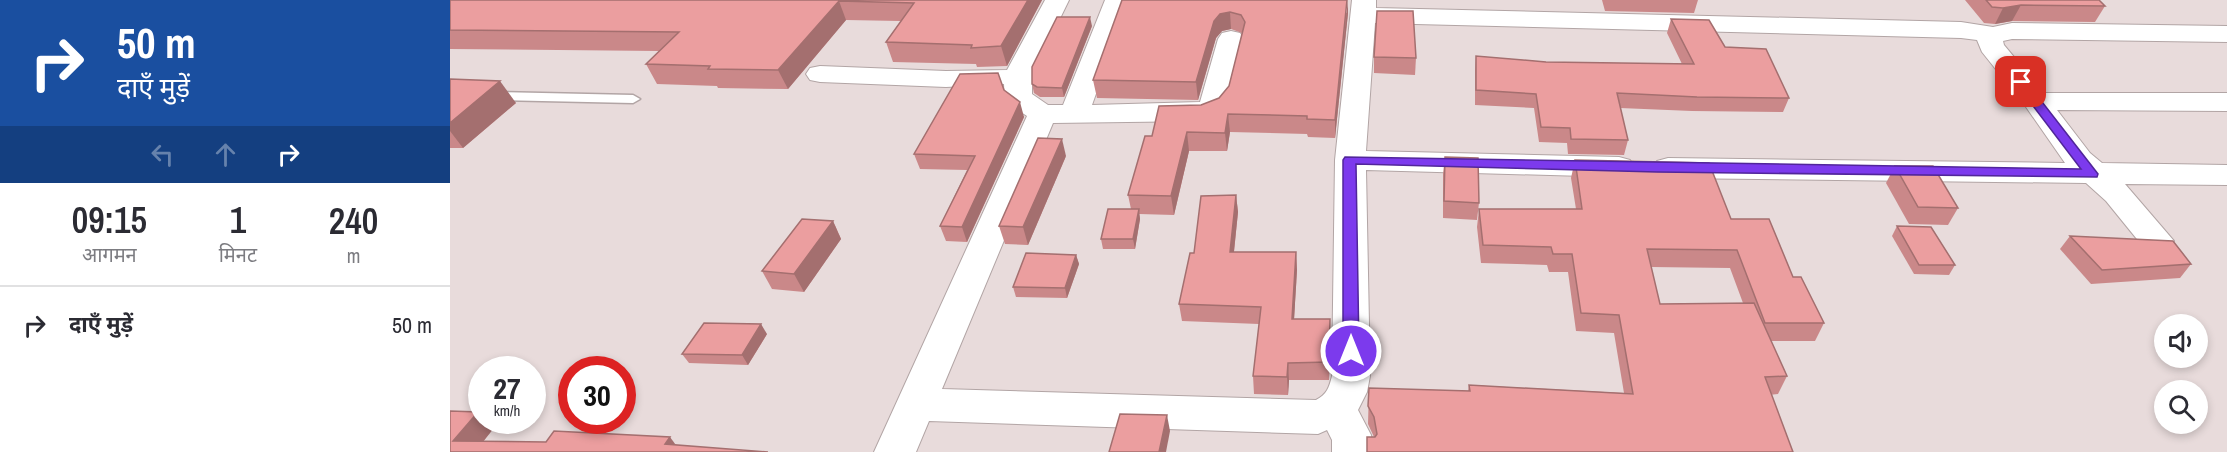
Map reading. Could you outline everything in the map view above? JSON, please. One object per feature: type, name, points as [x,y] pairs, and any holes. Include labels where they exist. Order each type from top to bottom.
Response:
[{"type":"street","points":[[1057,0],[1018,76],[1018,97],[1058,114],[1190,113],[1210,108],[1215,102],[1231,39]]},
{"type":"street","points":[[895,452],[914,404],[1017,178],[1058,114],[1117,0]]},
{"type":"street","points":[[914,404],[1318,417],[1335,411],[1344,403],[1351,375],[1350,160],[1358,5],[1961,30],[1993,35],[2012,31],[2227,34]]},
{"type":"street","points":[[1993,35],[1990,39],[1990,46],[2036,100],[2074,154],[2092,174],[2117,194],[2157,241]]},
{"type":"street","points":[[820,74],[946,79],[1018,76]]},
{"type":"street","points":[[2036,100],[2227,102]]},
{"type":"street","points":[[1350,160],[1657,168],[2227,175]]},
{"type":"street","points":[[1335,411],[1345,422],[1351,435],[1353,452]]},
{"type":"lane","points":[[450,95],[633,99]]},
{"type":"building","points":[[450,0],[1028,0],[1001,46],[971,48],[972,45],[886,42],[914,3],[839,1],[778,70],[708,69],[710,66],[646,64],[679,32],[450,30]]},
{"type":"building","points":[[1122,0],[1347,0],[1335,120],[1307,119],[1307,116],[1228,114],[1225,133],[1187,132],[1171,196],[1128,195],[1145,136],[1152,136],[1159,106],[1201,105],[1219,98],[1229,86],[1245,22],[1241,15],[1230,12],[1220,14],[1214,21],[1196,82],[1093,80]]},
{"type":"building","points":[[1986,0],[2099,0],[2105,6],[2021,5],[2003,8],[1992,7]]},
{"type":"building","points":[[1377,11],[1413,11],[1416,58],[1374,57]]},
{"type":"building","points":[[1057,17],[1090,17],[1062,88],[1037,87],[1032,84],[1032,67]]},
{"type":"building","points":[[1671,19],[1709,20],[1725,47],[1766,49],[1789,98],[1617,93],[1628,140],[1571,139],[1570,128],[1541,127],[1536,94],[1476,90],[1476,56],[1546,62],[1694,64]]},
{"type":"building","points":[[998,73],[1004,90],[1020,102],[962,227],[940,226],[975,156],[914,154],[960,74]]},
{"type":"building","points":[[450,79],[500,81],[450,123]]},
{"type":"building","points":[[1038,138],[1062,139],[1023,227],[999,226]]},
{"type":"building","points":[[1445,157],[1478,158],[1479,203],[1444,201]]},
{"type":"building","points":[[1575,160],[1709,163],[1731,219],[1769,219],[1793,277],[1801,277],[1824,323],[1765,323],[1737,250],[1647,249],[1660,304],[1754,303],[1787,376],[1765,377],[1793,452],[1367,452],[1367,437],[1375,437],[1377,434],[1374,417],[1368,406],[1369,388],[1470,391],[1469,385],[1633,394],[1619,315],[1581,313],[1572,254],[1553,254],[1551,247],[1483,245],[1479,209],[1582,209]]},
{"type":"building","points":[[1895,166],[1933,166],[1958,208],[1918,207]]},
{"type":"building","points":[[1236,195],[1230,252],[1296,252],[1292,319],[1330,319],[1329,362],[1288,363],[1287,377],[1253,376],[1261,307],[1179,304],[1190,253],[1194,253],[1201,196]]},
{"type":"building","points":[[1108,209],[1139,209],[1133,239],[1101,239]]},
{"type":"building","points":[[802,219],[833,221],[794,274],[762,271]]},
{"type":"building","points":[[1897,226],[1931,227],[1955,265],[1919,265]]},
{"type":"building","points":[[2070,236],[2173,241],[2191,264],[2102,270]]},
{"type":"building","points":[[1026,253],[1076,255],[1065,288],[1013,287]]},
{"type":"building","points":[[704,323],[761,324],[742,355],[682,354]]},
{"type":"building","points":[[450,411],[468,412],[468,424],[453,441],[546,442],[554,431],[558,431],[558,434],[670,437],[665,444],[768,452],[450,452]]},
{"type":"building","points":[[1120,414],[1167,415],[1159,452],[1109,452]]},
{"type":"route","points":[[1351,351],[1350,160],[1657,168],[2092,174],[2021,82]]}]
